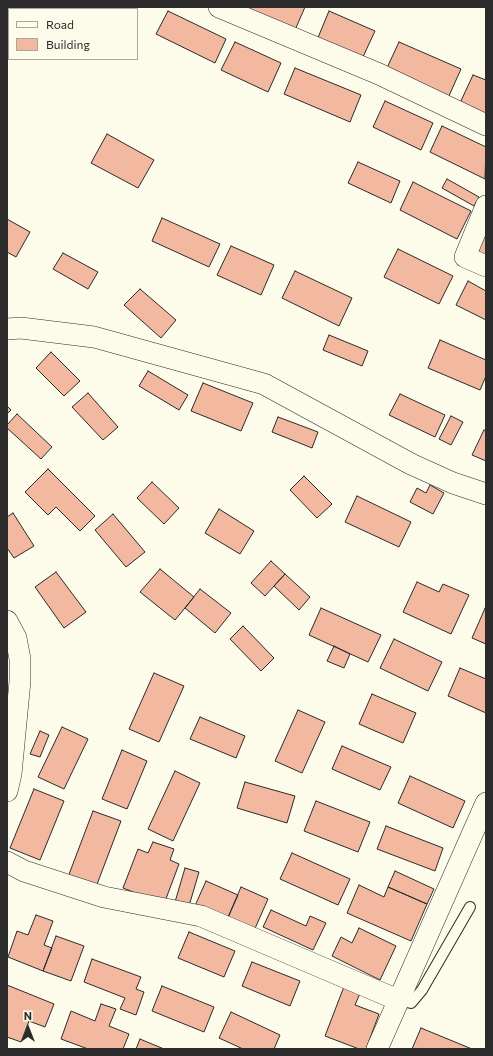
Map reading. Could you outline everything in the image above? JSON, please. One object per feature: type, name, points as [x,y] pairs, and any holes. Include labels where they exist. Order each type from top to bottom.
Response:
[{"type":"street","points":[[219,7],[379,74],[486,124]]},
{"type":"street","points":[[486,206],[465,257],[486,266]]},
{"type":"street","points":[[7,329],[21,328],[94,337],[264,384],[411,464],[453,483],[486,494]]},
{"type":"street","points":[[7,621],[16,638],[20,659],[20,681],[11,774],[7,791]]},
{"type":"street","points":[[377,1049],[486,803]]},
{"type":"street","points":[[7,862],[24,871],[104,897],[201,916],[398,1000]]},
{"type":"lane","points":[[398,1000],[411,1003],[422,990],[470,907]]},
{"type":"building","points":[[244,7],[305,7],[295,30]]},
{"type":"building","points":[[168,11],[226,39],[215,63],[156,34]]},
{"type":"building","points":[[329,11],[375,31],[362,59],[317,40]]},
{"type":"building","points":[[235,42],[281,63],[268,92],[221,70]]},
{"type":"building","points":[[399,42],[461,69],[448,98],[386,70]]},
{"type":"building","points":[[295,68],[361,95],[350,122],[284,94]]},
{"type":"building","points":[[473,75],[486,80],[486,115],[460,103]]},
{"type":"building","points":[[385,101],[433,123],[421,150],[373,127]]},
{"type":"building","points":[[442,126],[486,147],[485,179],[430,152]]},
{"type":"building","points":[[107,134],[154,160],[138,188],[91,163]]},
{"type":"building","points":[[358,162],[400,181],[391,203],[348,183]]},
{"type":"building","points":[[447,179],[479,197],[474,206],[442,188]]},
{"type":"building","points":[[413,182],[471,211],[457,239],[400,210]]},
{"type":"building","points":[[162,218],[220,244],[209,267],[152,241]]},
{"type":"building","points":[[7,219],[30,232],[16,257],[7,252]]},
{"type":"building","points":[[486,231],[486,258],[476,254]]},
{"type":"building","points":[[231,246],[274,265],[261,295],[217,275]]},
{"type":"building","points":[[398,249],[453,276],[439,304],[384,277]]},
{"type":"building","points":[[63,253],[98,272],[88,289],[53,269]]},
{"type":"building","points":[[295,271],[352,298],[339,326],[282,298]]},
{"type":"building","points":[[468,281],[486,291],[486,320],[456,305]]},
{"type":"building","points":[[140,289],[176,320],[161,338],[124,305]]},
{"type":"building","points":[[329,335],[368,351],[362,366],[323,350]]},
{"type":"building","points":[[440,340],[486,360],[486,376],[480,390],[428,368]]},
{"type":"building","points":[[51,352],[80,381],[64,396],[36,368]]},
{"type":"building","points":[[148,371],[188,395],[179,410],[139,386]]},
{"type":"building","points":[[203,383],[253,403],[241,431],[191,411]]},
{"type":"building","points":[[88,393],[118,427],[103,440],[72,407]]},
{"type":"building","points":[[400,394],[445,415],[435,437],[389,415]]},
{"type":"building","points":[[7,406],[11,410],[7,414]]},
{"type":"building","points":[[17,414],[52,447],[41,459],[7,428],[7,425]]},
{"type":"building","points":[[451,416],[463,422],[451,445],[439,439]]},
{"type":"building","points":[[278,417],[318,432],[312,448],[272,432]]},
{"type":"building","points":[[484,430],[486,431],[486,461],[472,455]]},
{"type":"building","points":[[48,469],[95,516],[80,531],[56,507],[48,515],[25,492]]},
{"type":"building","points":[[304,476],[332,504],[317,518],[290,490]]},
{"type":"building","points":[[152,482],[179,508],[164,524],[137,498]]},
{"type":"building","points":[[430,485],[444,493],[433,514],[410,502],[417,488],[426,493]]},
{"type":"building","points":[[357,496],[411,522],[399,547],[345,522]]},
{"type":"building","points":[[219,509],[254,531],[240,554],[205,533]]},
{"type":"building","points":[[13,513],[34,546],[14,558],[7,548],[7,517]]},
{"type":"building","points":[[113,514],[145,552],[126,567],[95,530]]},
{"type":"building","points":[[271,561],[285,574],[265,596],[251,583]]},
{"type":"building","points":[[160,569],[194,597],[175,620],[140,592]]},
{"type":"building","points":[[56,572],[86,612],[64,628],[35,587]]},
{"type":"building","points":[[285,574],[310,597],[299,610],[274,586]]},
{"type":"building","points":[[417,582],[439,592],[443,584],[469,595],[451,634],[403,612]]},
{"type":"building","points":[[200,589],[231,613],[215,633],[185,608]]},
{"type":"building","points":[[486,606],[486,644],[472,638]]},
{"type":"building","points":[[321,608],[381,635],[368,662],[309,635]]},
{"type":"building","points":[[243,626],[274,658],[261,671],[230,639]]},
{"type":"building","points":[[394,639],[442,662],[428,691],[380,668]]},
{"type":"building","points":[[334,646],[350,654],[344,668],[327,661]]},
{"type":"building","points":[[460,668],[486,679],[486,713],[448,696]]},
{"type":"building","points":[[154,673],[184,686],[159,742],[129,729]]},
{"type":"building","points":[[372,694],[416,713],[403,743],[359,724]]},
{"type":"building","points":[[298,710],[325,722],[302,773],[275,761]]},
{"type":"building","points":[[200,717],[245,736],[236,758],[190,739]]},
{"type":"building","points":[[62,727],[88,739],[64,789],[38,777]]},
{"type":"building","points":[[40,731],[49,735],[40,757],[30,754]]},
{"type":"building","points":[[342,746],[391,767],[380,790],[332,769]]},
{"type":"building","points":[[122,750],[147,761],[127,809],[102,799]]},
{"type":"building","points":[[175,771],[200,783],[173,841],[148,829]]},
{"type":"building","points":[[410,776],[465,801],[453,828],[398,803]]},
{"type":"building","points":[[245,782],[295,796],[287,823],[237,808]]},
{"type":"building","points":[[34,789],[64,801],[40,860],[10,848]]},
{"type":"building","points":[[316,801],[370,822],[358,852],[304,831]]},
{"type":"building","points":[[93,811],[121,821],[96,887],[68,877]]},
{"type":"building","points":[[386,826],[443,848],[435,871],[377,849]]},
{"type":"building","points":[[153,842],[174,849],[170,860],[179,864],[164,904],[123,888],[138,849],[148,853]]},
{"type":"building","points":[[292,853],[350,879],[338,905],[280,879]]},
{"type":"building","points":[[185,868],[199,872],[189,906],[175,902]]},
{"type":"building","points":[[395,871],[434,889],[427,904],[388,887]]},
{"type":"building","points":[[206,881],[238,895],[226,922],[194,908]]},
{"type":"building","points":[[359,885],[384,897],[388,887],[427,904],[411,941],[347,913]]},
{"type":"building","points":[[241,887],[268,899],[253,933],[226,922]]},
{"type":"building","points":[[271,910],[306,926],[310,916],[326,923],[313,950],[263,927]]},
{"type":"building","points":[[36,915],[53,921],[44,945],[52,948],[43,971],[8,957],[17,931],[28,935]]},
{"type":"building","points":[[359,928],[396,946],[380,980],[332,956],[341,937],[352,943]]},
{"type":"building","points":[[189,932],[235,951],[224,977],[178,958]]},
{"type":"building","points":[[56,936],[84,946],[71,981],[43,971]]},
{"type":"building","points":[[92,959],[141,977],[136,989],[144,992],[136,1015],[120,1009],[125,998],[84,982]]},
{"type":"building","points":[[252,962],[300,981],[290,1006],[242,986]]},
{"type":"building","points":[[345,984],[361,991],[355,1005],[379,1014],[366,1049],[359,1049],[325,1036]]},
{"type":"building","points":[[7,985],[54,1004],[45,1027],[29,1021],[21,1042],[7,1037]]},
{"type":"building","points":[[162,986],[214,1007],[204,1032],[152,1011]]},
{"type":"building","points":[[101,1004],[116,1009],[109,1026],[129,1034],[123,1049],[88,1049],[61,1039],[71,1011],[95,1021]]},
{"type":"building","points":[[231,1012],[280,1035],[274,1049],[243,1049],[219,1038]]},
{"type":"building","points":[[421,1028],[472,1049],[412,1049]]},
{"type":"building","points":[[140,1039],[164,1049],[136,1049]]}]
